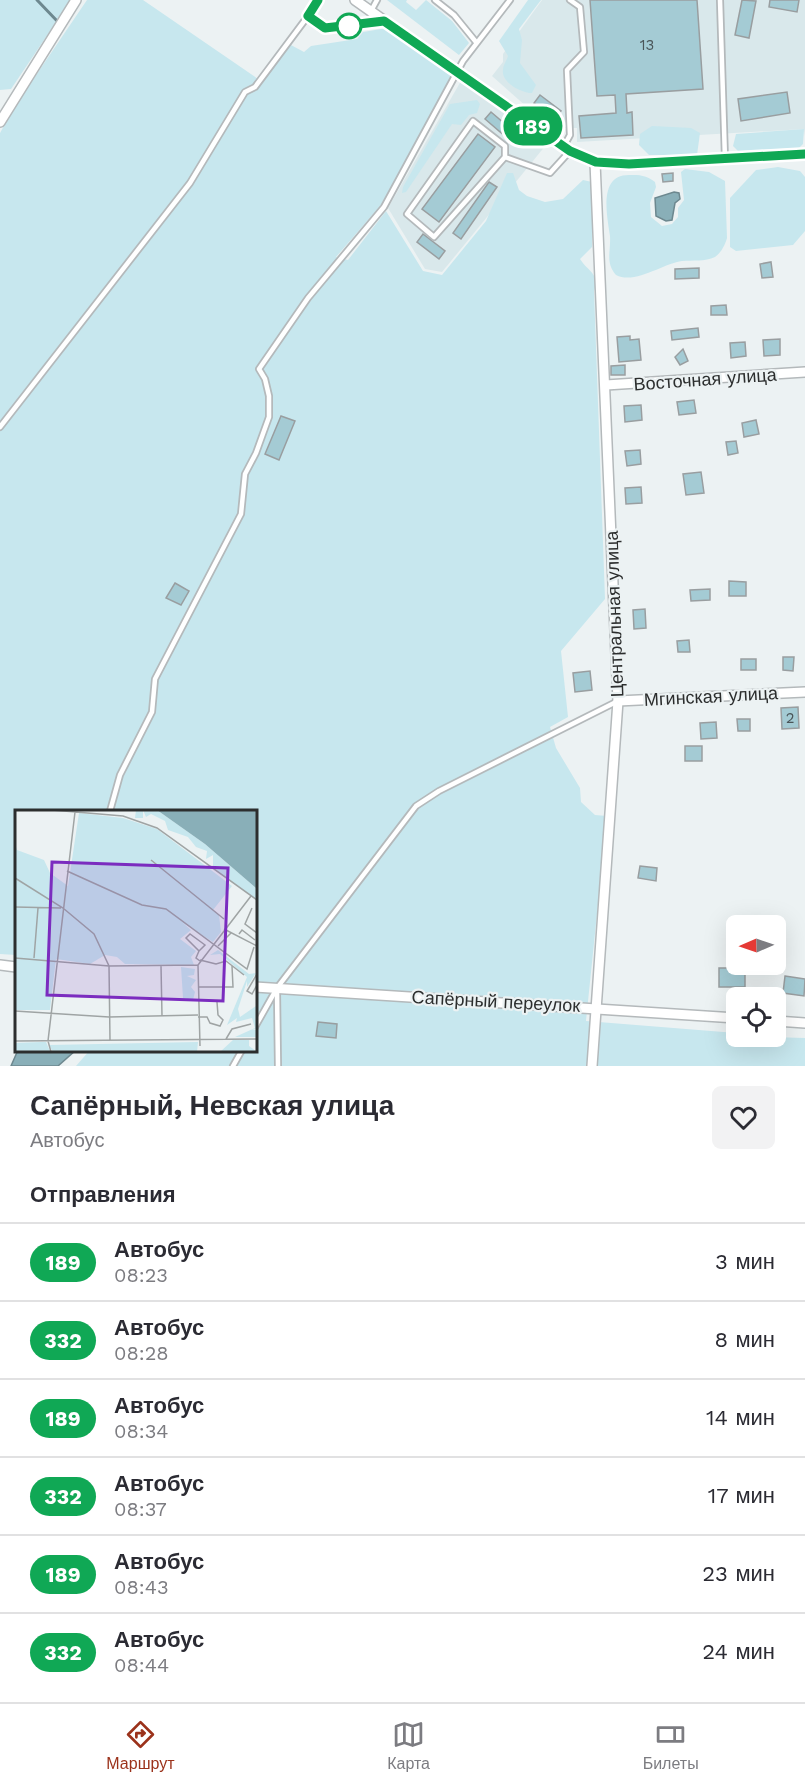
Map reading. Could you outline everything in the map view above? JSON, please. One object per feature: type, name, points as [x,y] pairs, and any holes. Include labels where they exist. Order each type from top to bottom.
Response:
[{"type":"street","points":[[0,122],[76,0]]},
{"type":"street","points":[[356,0],[567,149],[596,162],[629,164],[805,154]]},
{"type":"street","name":"Центральная улица","points":[[592,1066],[618,701],[596,162]]},
{"type":"street","name":"Восточная улица","points":[[606,386],[805,372]]},
{"type":"street","name":"Мгинская улица","points":[[618,701],[805,692]]},
{"type":"street","points":[[0,965],[15,967]]},
{"type":"street","name":"Сапёрный переулок","points":[[256,987],[596,1007],[726,1017]]},
{"type":"street","points":[[786,1022],[805,1023]]},
{"type":"lane","points":[[0,426],[190,183],[245,92],[255,87],[318,0]]},
{"type":"lane","points":[[371,12],[377,0]]},
{"type":"lane","points":[[435,0],[454,15],[476,42]]},
{"type":"lane","points":[[110,810],[120,775],[152,712],[155,679],[241,514],[245,474],[256,453],[269,417],[269,396],[265,379],[259,369],[308,297],[384,207],[476,42],[510,0]]},
{"type":"lane","points":[[505,157],[550,173],[567,149],[570,135],[567,70],[584,52],[580,7],[570,0]]},
{"type":"lane","points":[[720,0],[725,159]]},
{"type":"lane","points":[[308,16],[325,28],[384,21]]},
{"type":"lane","points":[[473,121],[504,146],[505,157],[434,237],[407,214],[473,121]]},
{"type":"lane","points":[[256,1025],[277,988],[416,806],[439,791],[618,701]]},
{"type":"lane","points":[[277,988],[278,1066]]},
{"type":"lane","points":[[232,1066],[241,1051]]},
{"type":"shaded area","points":[[0,0],[71,0],[11,89],[0,90]]},
{"type":"shaded area","points":[[87,0],[143,0],[261,81],[289,44],[304,52],[311,46],[357,39],[363,32],[387,28],[452,76],[381,205],[336,257],[348,260],[386,211],[423,271],[442,275],[486,221],[507,173],[513,173],[519,190],[527,196],[545,202],[563,199],[583,180],[592,182],[592,247],[580,259],[595,280],[605,599],[561,651],[568,717],[550,727],[556,748],[580,788],[581,802],[595,815],[607,816],[586,1021],[726,1032],[726,1047],[786,1047],[786,1037],[805,1038],[805,1066],[76,1066],[89,1051],[256,1051],[256,810],[15,810],[15,955],[0,954],[0,133],[15,106]]},
{"type":"shaded area","points":[[387,0],[407,0],[406,2],[416,10],[426,0],[452,21],[469,43],[459,55]]},
{"type":"shaded area","points":[[528,0],[541,0],[519,29],[522,40],[520,63],[536,85],[532,93],[517,89],[505,79],[503,68],[508,56],[499,41]]},
{"type":"shaded area","points":[[542,0],[805,0],[805,136],[804,129],[577,142],[577,128],[561,128],[527,107],[492,76],[503,62],[503,54]]},
{"type":"shaded area","points":[[461,81],[546,145],[442,272],[425,269],[388,208]]},
{"type":"shaded area","points":[[477,100],[480,104],[477,113],[469,115],[461,125],[452,124],[406,192],[402,193],[403,187],[450,104]]},
{"type":"shaded area","points":[[652,126],[691,128],[700,133],[697,155],[649,155],[639,145],[640,134]]},
{"type":"shaded area","points":[[804,129],[803,144],[799,148],[738,151],[733,146],[736,134]]},
{"type":"shaded area","points":[[778,167],[800,171],[805,177],[805,231],[793,245],[736,251],[730,247],[730,198],[756,170]]},
{"type":"shaded area","points":[[685,169],[709,172],[725,181],[727,238],[721,251],[711,259],[682,261],[632,277],[616,275],[610,261],[607,207],[609,189],[613,182],[619,177],[640,175],[655,182],[656,187],[650,203],[651,217],[662,226],[672,224],[678,217],[678,208],[684,200],[681,172]]},
{"type":"shaded area","points":[[674,192],[679,193],[680,199],[675,203],[672,220],[666,221],[656,216],[655,198]]},
{"type":"shaded area","points":[[18,1051],[75,1051],[58,1066],[11,1066]]},
{"type":"building","points":[[590,0],[697,0],[703,89],[626,94],[627,113],[632,112],[633,135],[581,138],[579,116],[616,113],[615,95],[597,96]]},
{"type":"building","points":[[742,0],[756,1],[749,38],[735,35]]},
{"type":"building","points":[[770,0],[799,0],[797,12],[769,7]]},
{"type":"building","points":[[787,92],[790,113],[741,121],[738,99]]},
{"type":"building","points":[[540,95],[561,111],[555,119],[534,103]]},
{"type":"building","points":[[491,112],[519,136],[513,143],[485,119]]},
{"type":"building","points":[[478,134],[495,147],[439,222],[422,209]]},
{"type":"building","points":[[673,173],[673,181],[663,182],[662,174]]},
{"type":"building","points":[[489,182],[497,187],[461,239],[453,233]]},
{"type":"building","points":[[423,234],[445,251],[439,259],[417,242]]},
{"type":"building","points":[[771,262],[773,277],[762,278],[760,264]]},
{"type":"building","points":[[699,268],[699,278],[675,279],[675,269]]},
{"type":"building","points":[[726,305],[727,315],[711,315],[711,306]]},
{"type":"building","points":[[698,328],[699,337],[672,340],[671,331]]},
{"type":"building","points":[[630,336],[630,340],[639,339],[641,360],[619,362],[617,337]]},
{"type":"building","points":[[780,339],[780,355],[764,356],[763,340]]},
{"type":"building","points":[[745,342],[746,356],[731,358],[730,343]]},
{"type":"building","points":[[683,349],[688,361],[680,365],[675,357]]},
{"type":"building","points":[[625,365],[625,375],[611,375],[611,366]]},
{"type":"building","points":[[694,400],[696,413],[679,415],[677,402]]},
{"type":"building","points":[[641,405],[642,420],[625,422],[624,406]]},
{"type":"building","points":[[281,416],[295,421],[279,460],[265,454]]},
{"type":"building","points":[[756,420],[759,434],[744,437],[742,423]]},
{"type":"building","points":[[736,441],[738,453],[728,455],[726,442]]},
{"type":"building","points":[[640,450],[641,464],[627,466],[625,451]]},
{"type":"building","points":[[701,472],[704,493],[686,495],[683,474]]},
{"type":"building","points":[[641,487],[642,503],[626,504],[625,488]]},
{"type":"building","points":[[729,581],[746,582],[746,596],[729,596]]},
{"type":"building","points":[[175,583],[189,591],[181,605],[166,598]]},
{"type":"building","points":[[710,589],[710,600],[691,601],[690,590]]},
{"type":"building","points":[[645,609],[646,628],[634,629],[633,610]]},
{"type":"building","points":[[689,640],[690,652],[678,652],[677,641]]},
{"type":"building","points":[[783,657],[794,657],[793,671],[783,670]]},
{"type":"building","points":[[741,659],[756,659],[756,670],[741,670]]},
{"type":"building","points":[[590,671],[592,690],[575,692],[573,673]]},
{"type":"building","points":[[798,707],[799,728],[782,729],[781,708]]},
{"type":"building","points":[[737,719],[750,719],[750,731],[738,731]]},
{"type":"building","points":[[716,722],[717,738],[701,739],[700,723]]},
{"type":"building","points":[[685,746],[702,746],[702,761],[685,761]]},
{"type":"building","points":[[640,866],[657,868],[656,881],[638,878]]},
{"type":"building","points":[[719,968],[726,968],[726,975],[745,975],[745,987],[719,987]]},
{"type":"building","points":[[785,976],[805,979],[804,996],[786,993],[786,987],[784,987]]},
{"type":"building","points":[[318,1022],[337,1024],[336,1038],[316,1036]]},
{"type":"waterway","points":[[37,0],[59,23]]},
{"type":"bus line","name":"189","points":[[318,0],[308,16],[325,28],[384,21],[570,151],[596,162],[629,164],[805,154]]}]
